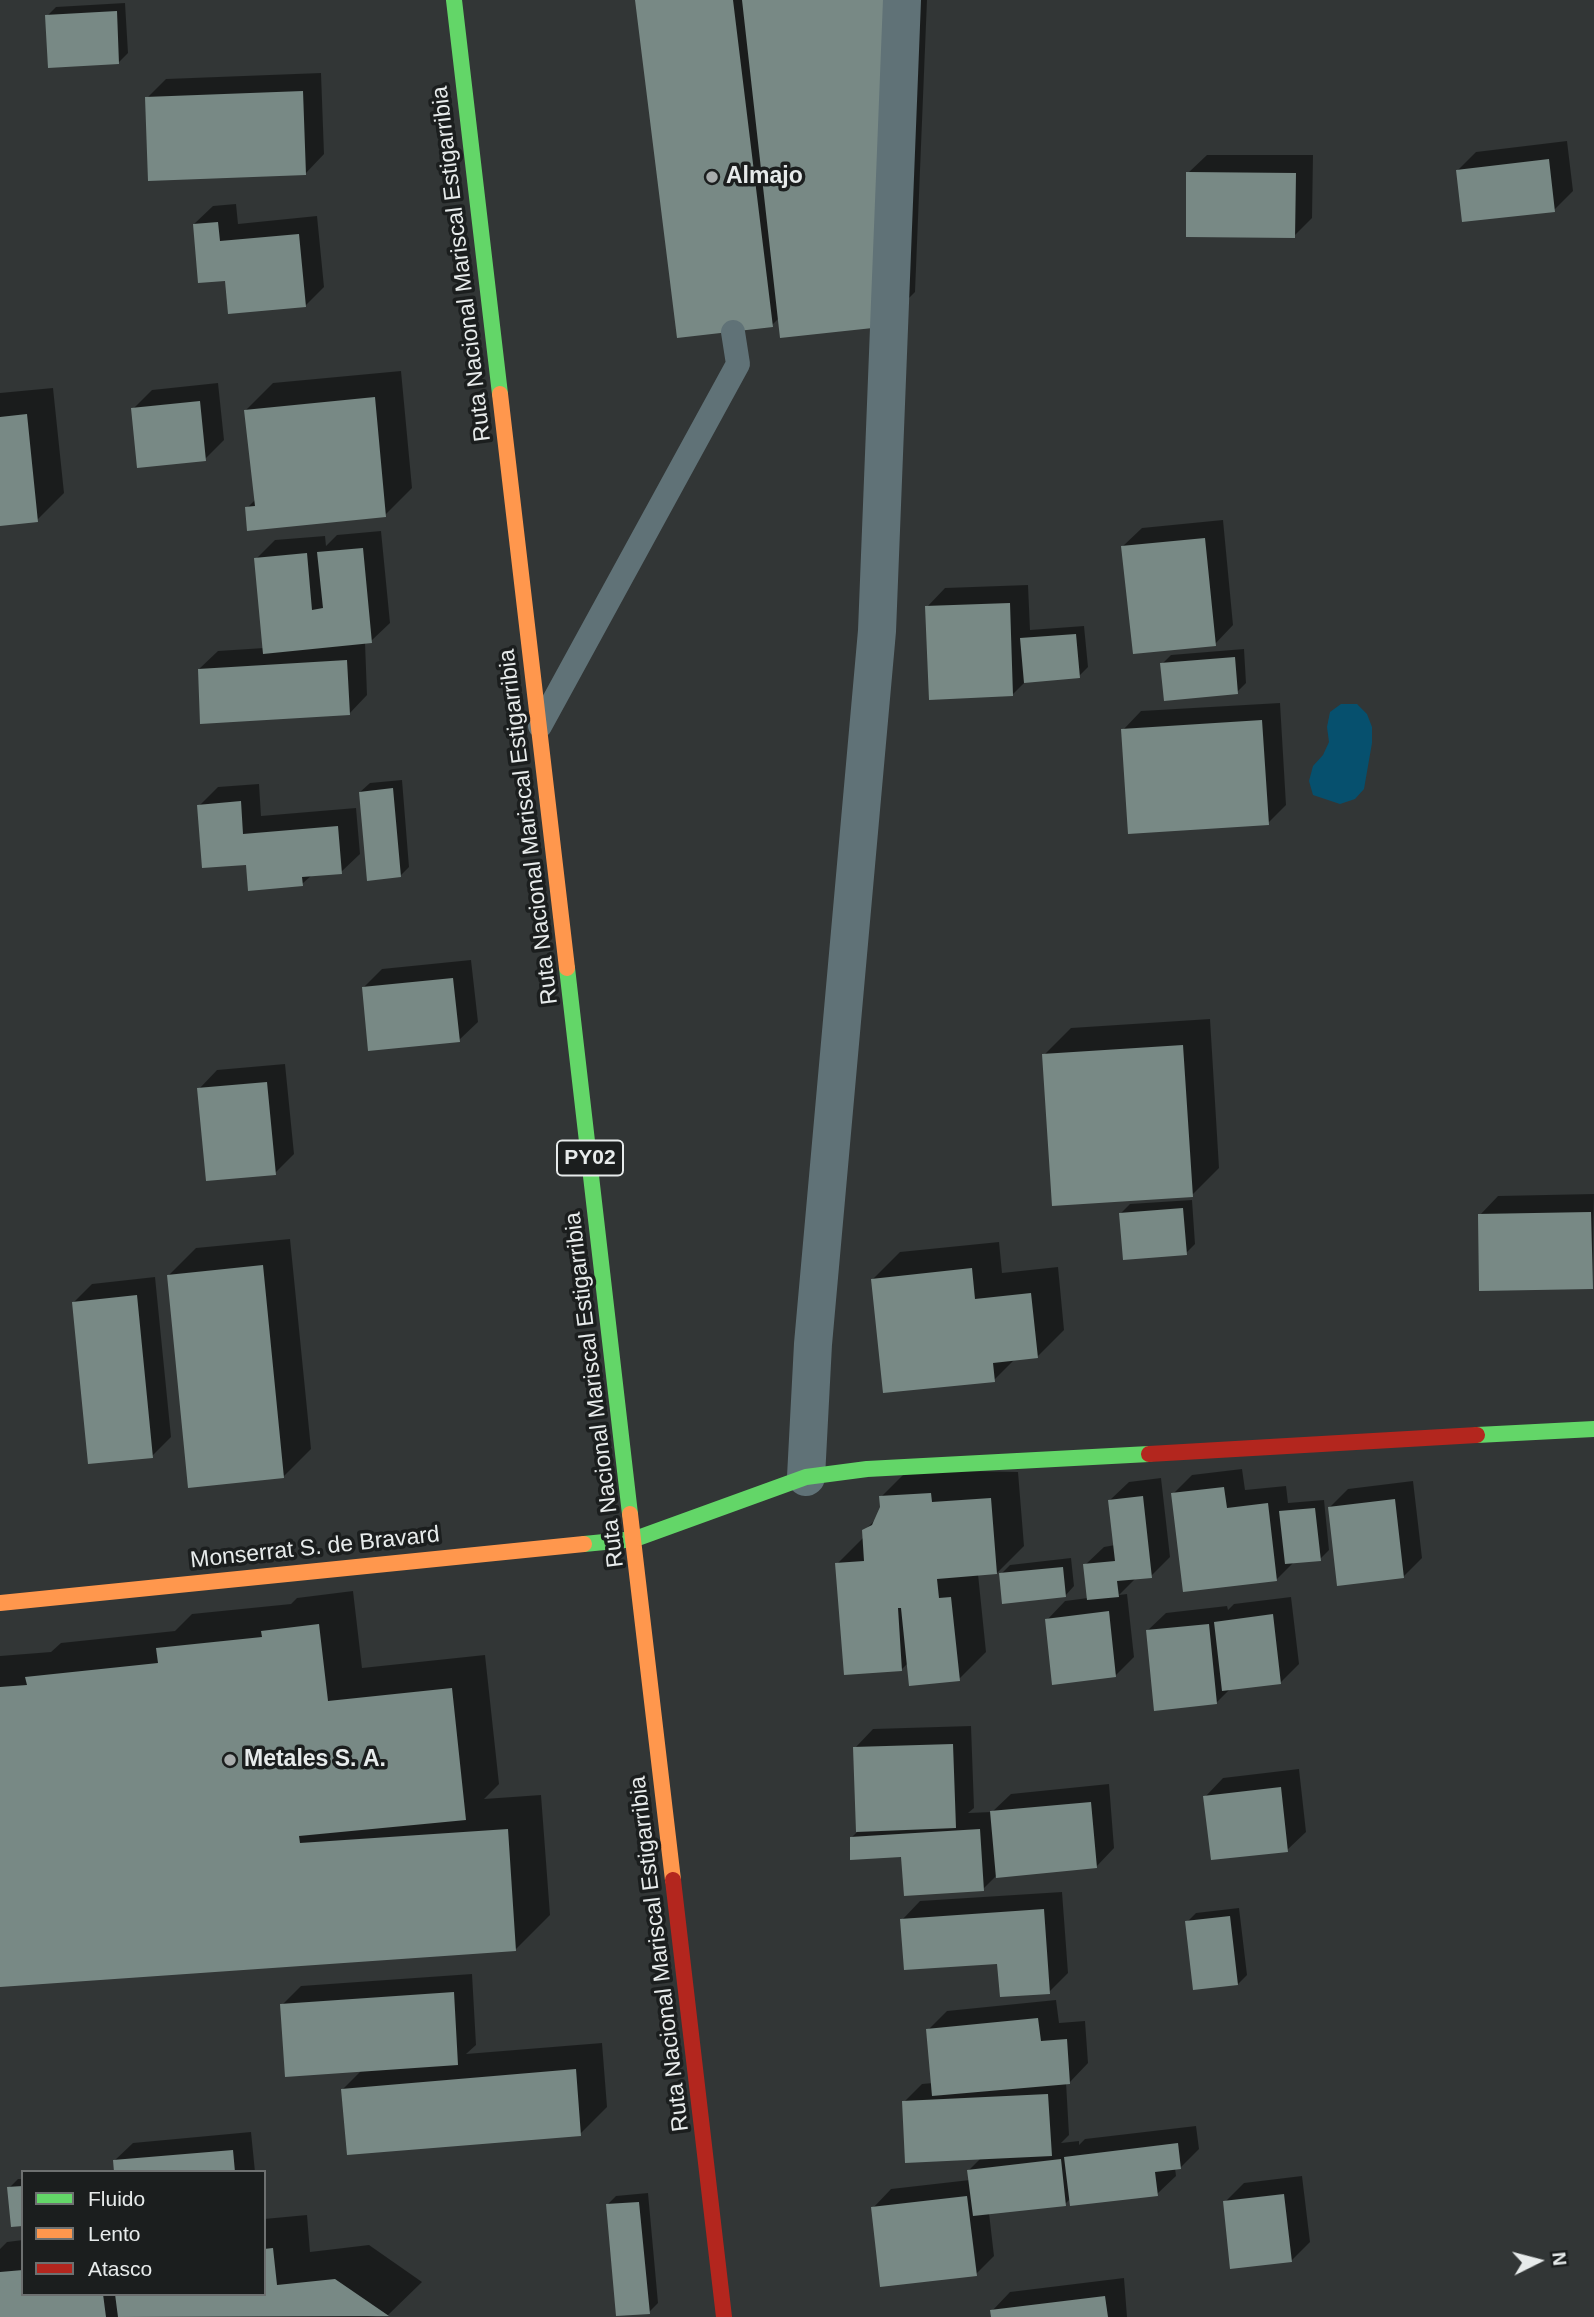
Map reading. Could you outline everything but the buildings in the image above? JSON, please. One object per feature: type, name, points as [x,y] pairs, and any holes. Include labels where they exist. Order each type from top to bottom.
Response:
[{"type":"main road","name":"Ruta Nacional Mariscal Estigarribia","points":[[454,0],[724,2317]]},
{"type":"main road","name":"Monserrat S. de Bravard","points":[[0,1603],[635,1539],[806,1477],[867,1469],[1594,1429]]},
{"type":"street","points":[[806,1477],[813,1344],[877,631],[902,0]]},
{"type":"lane","points":[[540,726],[738,364],[733,332]]},
{"type":"water","points":[[1341,704],[1357,704],[1367,714],[1372,727],[1372,743],[1364,789],[1355,799],[1340,804],[1313,795],[1309,781],[1313,766],[1323,755],[1329,742],[1327,727],[1330,712]]},
{"type":"traffic: fast","points":[[454,0],[500,394]]},
{"type":"traffic: fast","points":[[567,968],[630,1514]]},
{"type":"traffic: fast","points":[[1477,1435],[1594,1429]]},
{"type":"traffic: fast","points":[[584,1544],[635,1539],[806,1477],[867,1469],[1149,1454]]},
{"type":"traffic: slow","points":[[500,394],[567,968]]},
{"type":"traffic: slow","points":[[630,1514],[673,1880]]},
{"type":"traffic: slow","points":[[0,1603],[584,1544]]},
{"type":"traffic: jam","points":[[1149,1454],[1477,1435]]},
{"type":"traffic: jam","points":[[673,1880],[724,2317]]},
{"type":"place","name":"Almajo","points":[[712,177]]},
{"type":"place","name":"Metales S. A.","points":[[230,1760]]}]
